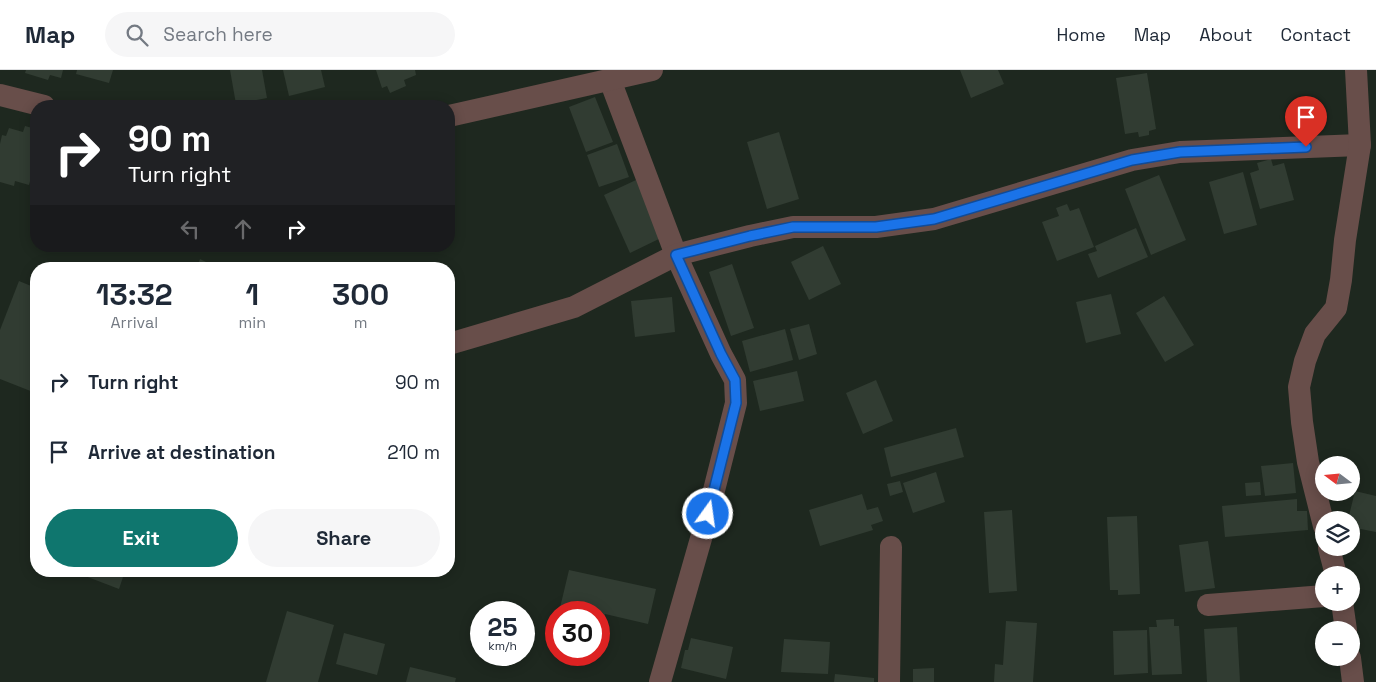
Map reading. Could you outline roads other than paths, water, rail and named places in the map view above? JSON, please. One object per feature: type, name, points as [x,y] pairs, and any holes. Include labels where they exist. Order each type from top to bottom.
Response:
[{"type":"street","points":[[455,115],[652,70]]},
{"type":"street","points":[[1320,511],[1308,462],[1299,387],[1305,361],[1315,334],[1336,308],[1360,145],[1356,70]]},
{"type":"street","points":[[610,80],[676,255],[721,354],[735,380],[736,403],[708,514],[660,682]]},
{"type":"street","points":[[0,95],[30,102]]},
{"type":"street","points":[[455,342],[574,307],[676,255],[750,236],[793,227],[876,227],[934,219],[1132,160],[1180,152],[1360,145]]},
{"type":"street","points":[[889,682],[891,547]]},
{"type":"street","points":[[1208,605],[1315,597]]},
{"type":"street","points":[[1351,666],[1354,682]]}]
